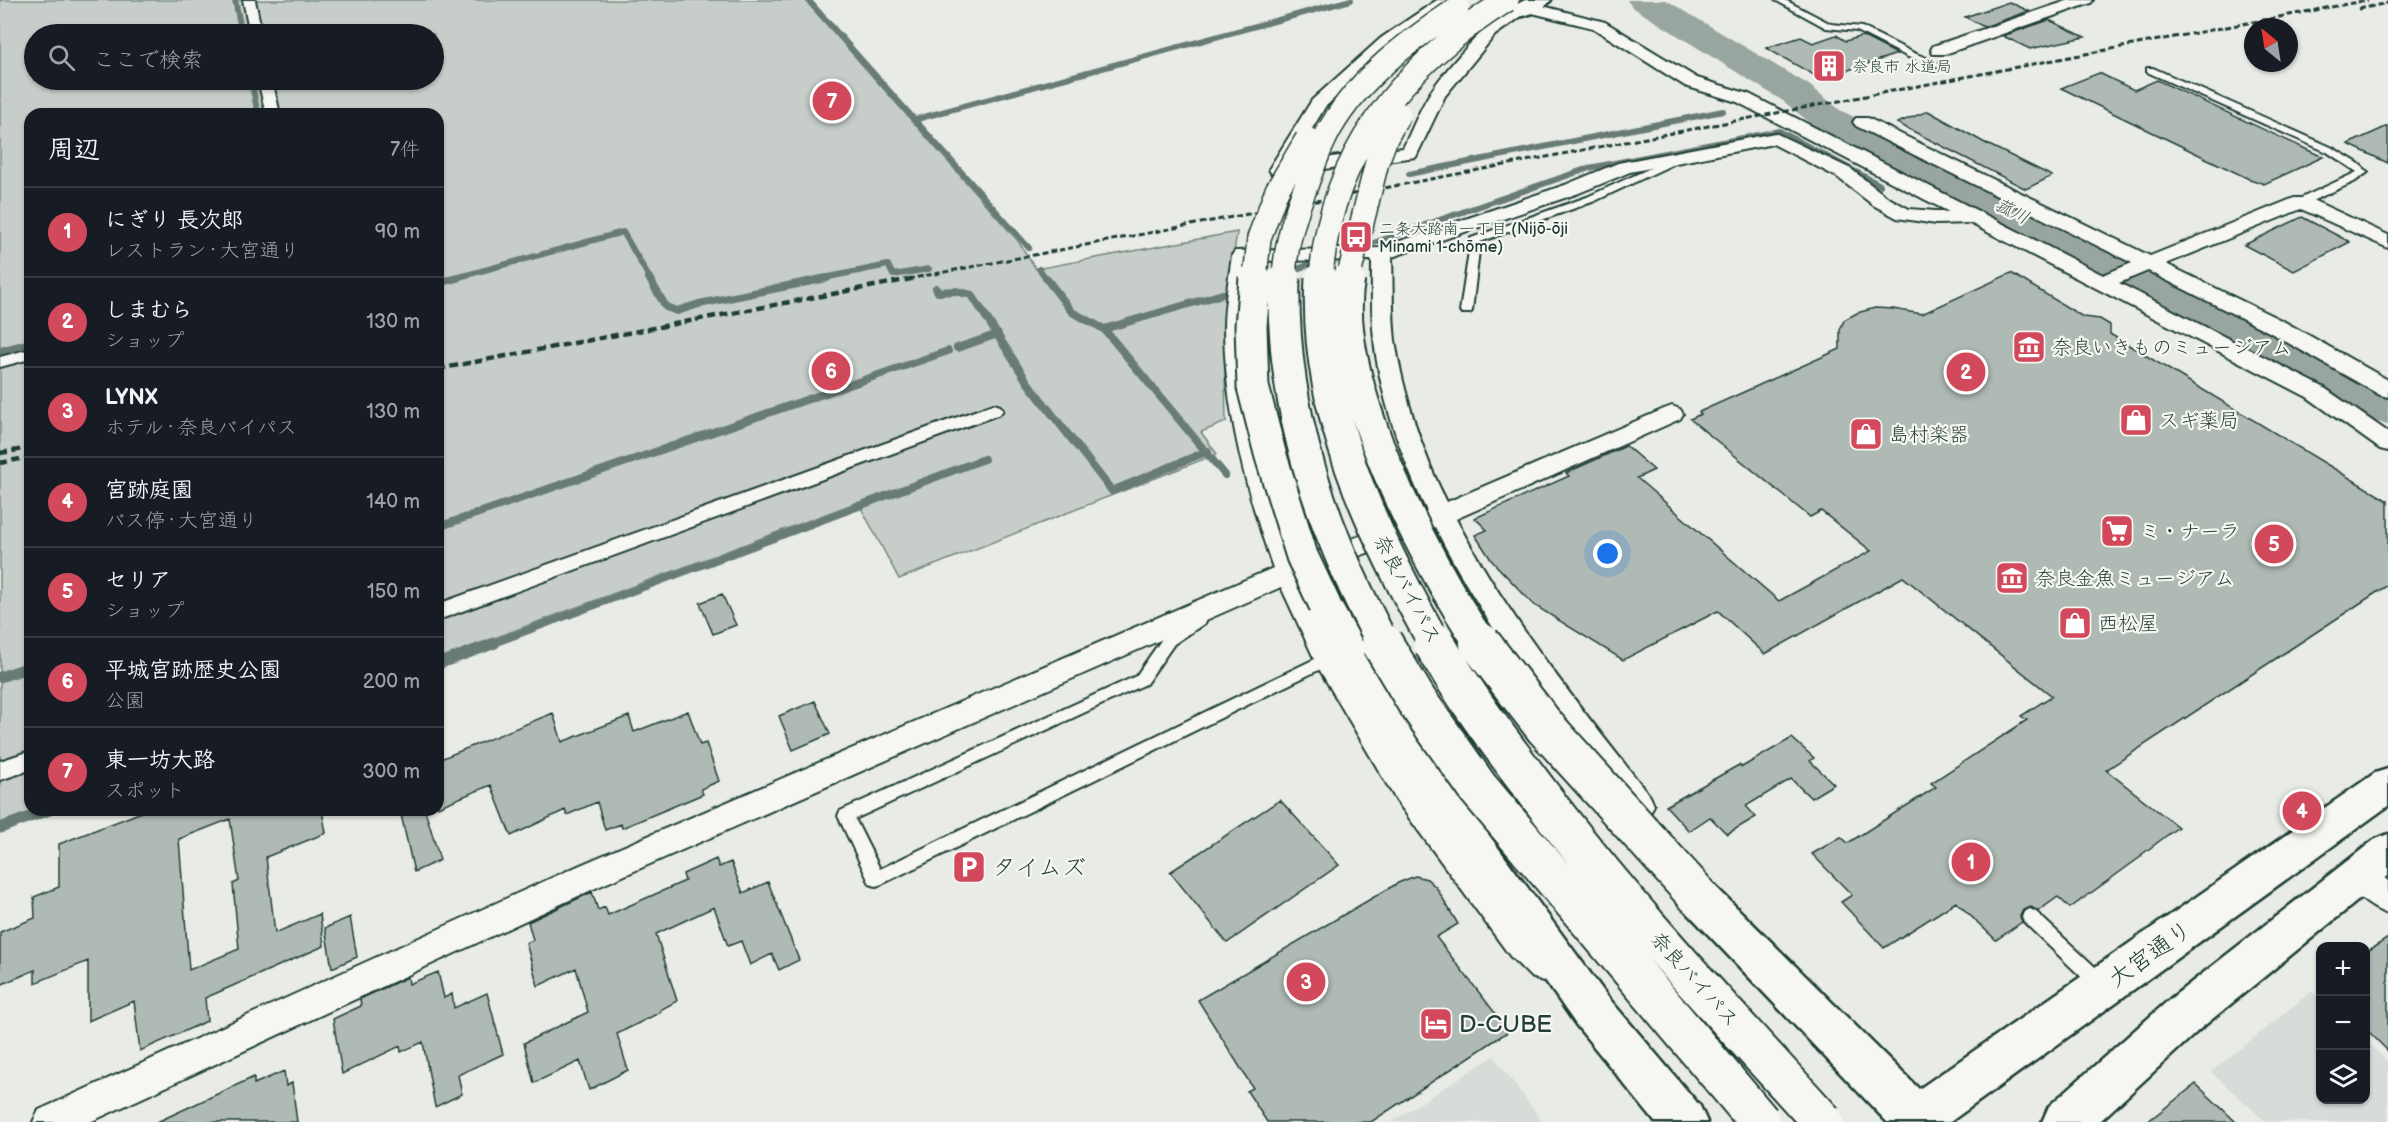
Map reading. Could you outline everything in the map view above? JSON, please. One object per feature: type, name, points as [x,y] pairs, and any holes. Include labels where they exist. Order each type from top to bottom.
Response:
[{"type":"highway","name":"奈良バイパス","points":[[1473,0],[1430,26],[1407,61],[1396,91],[1367,130],[1348,166],[1330,214],[1321,260],[1319,327],[1331,397],[1355,481],[1393,568],[1448,665],[1558,820],[1650,929],[1823,1122]]},
{"type":"highway","name":"奈良バイパス","points":[[1523,5],[1475,18],[1360,90],[1336,120],[1313,168],[1289,239],[1284,279],[1284,344],[1288,389],[1297,430],[1321,513],[1387,652],[1448,748],[1509,827],[1760,1122]]},
{"type":"highway","points":[[1684,1122],[1592,1011],[1401,744],[1325,605],[1302,556],[1253,387],[1251,326],[1259,238],[1277,190],[1333,100],[1357,78],[1407,61],[1407,99],[1383,142],[1361,236],[1349,268],[1346,299],[1350,346],[1361,397],[1408,519],[1457,607],[1499,669],[1559,742],[1698,896],[1915,1121]]},
{"type":"highway","name":"大宮通り","points":[[1915,1121],[2388,785]]},
{"type":"highway","points":[[2065,1122],[2185,1014],[2378,875]]},
{"type":"street","points":[[249,0],[254,24]]},
{"type":"street","points":[[1448,0],[1387,41],[1318,104],[1278,169],[1410,153],[1437,95],[1489,32],[1523,5]]},
{"type":"street","points":[[1481,0],[1523,5],[1599,25],[1691,82],[1743,98],[2315,392],[2388,443]]},
{"type":"street","points":[[1940,58],[2085,0]]},
{"type":"street","points":[[267,90],[272,108]]},
{"type":"street","points":[[1863,122],[2150,262],[2314,346],[2388,390]]},
{"type":"street","points":[[1592,1011],[1521,945],[1406,791],[1328,659],[1287,573],[1263,505],[1241,410],[1235,326],[1242,255],[1382,254],[1572,189],[1625,167],[1775,138],[1844,173],[1880,201],[1904,214],[1935,218],[1971,217]]},
{"type":"street","points":[[2101,283],[2301,202],[2388,242]]},
{"type":"street","points":[[1382,254],[1384,336],[1401,418],[1441,515],[1467,566],[1530,665],[1674,852],[1698,896]]},
{"type":"street","points":[[0,362],[24,356]]},
{"type":"street","points":[[444,610],[994,410]]},
{"type":"street","points":[[51,1122],[589,876],[1287,573],[1441,515],[1672,414]]},
{"type":"street","points":[[0,771],[24,762]]},
{"type":"lane","points":[[1779,0],[1829,26],[1859,29],[1911,55],[1940,58]]},
{"type":"lane","points":[[2150,70],[2330,150],[2363,172],[2301,202]]},
{"type":"lane","points":[[1466,311],[1475,240],[1592,199],[1683,155]]},
{"type":"lane","points":[[1226,601],[1168,640],[1141,680],[846,816],[876,879],[1328,659]]},
{"type":"lane","points":[[2030,917],[2104,986]]},
{"type":"shaded area","points":[[0,0],[805,0],[1018,241],[1036,269],[1237,232],[1224,320],[1226,422],[1201,432],[1217,454],[899,579],[858,502],[444,657],[444,108],[24,108],[24,815],[0,824]]},
{"type":"shaded area","points":[[2312,991],[2316,995],[2316,1104],[2370,1104],[2370,1045],[2388,1062],[2388,1122],[2266,1122],[2211,1072]]},
{"type":"shaded area","points":[[1494,1056],[1543,1122],[1391,1122]]},
{"type":"building","points":[[2009,2],[2029,11],[1984,27],[1965,17]]},
{"type":"building","points":[[2049,20],[2085,37],[2030,49],[2003,36]]},
{"type":"building","name":"奈良市 水道局","points":[[1836,35],[1846,41],[1862,36],[1897,54],[1821,79],[1766,48],[1801,37],[1813,43]]},
{"type":"building","points":[[2099,73],[2134,90],[2157,80],[2323,157],[2264,184],[2247,178],[2061,88]]},
{"type":"building","points":[[1928,111],[1985,143],[2052,176],[2026,189],[1897,123]]},
{"type":"building","points":[[2388,126],[2388,163],[2348,144]]},
{"type":"building","points":[[2302,217],[2350,242],[2294,271],[2244,245]]},
{"type":"building","name":"ミ・ナーラ","points":[[2011,273],[2083,317],[2100,319],[2110,325],[2110,334],[2388,501],[2388,585],[2106,770],[2178,827],[2070,908],[2058,897],[2038,911],[2031,907],[2023,910],[2020,916],[2022,922],[1996,940],[1956,902],[1884,948],[1841,902],[1852,895],[1812,854],[1841,837],[1848,843],[1936,787],[1931,783],[2027,720],[2021,716],[2052,696],[1903,577],[1765,654],[1718,611],[1623,660],[1534,605],[1492,561],[1475,535],[1487,530],[1475,518],[1569,476],[1566,473],[1626,446],[1654,470],[1637,478],[1779,601],[1871,551],[1821,511],[1810,517],[1690,419],[1701,414],[1699,412],[1840,349],[1840,330],[1844,320],[1857,313],[1875,308],[1922,314]]},
{"type":"building","points":[[722,594],[736,625],[713,634],[700,603]]},
{"type":"building","points":[[815,701],[830,734],[793,750],[779,716]]},
{"type":"building","points":[[688,711],[700,745],[706,743],[719,781],[701,789],[703,794],[622,828],[621,824],[605,830],[597,802],[567,815],[565,810],[511,836],[491,785],[444,805],[444,758],[553,713],[562,742],[629,716],[634,732]]},
{"type":"building","points":[[1792,738],[1814,758],[1810,761],[1834,784],[1811,798],[1791,779],[1746,806],[1756,817],[1727,834],[1710,817],[1689,831],[1666,806],[1739,765],[1742,767]]},
{"type":"building","points":[[1280,800],[1339,865],[1227,943],[1170,872]]},
{"type":"building","points":[[131,816],[323,816],[326,833],[266,857],[275,933],[320,914],[324,946],[205,998],[207,1021],[140,1051],[134,1001],[88,1021],[88,961],[35,983],[35,970],[0,985],[0,932],[35,918],[34,897],[59,887],[59,844]],"holes":[[[230,819],[239,881],[233,884],[239,949],[189,970],[179,839]]]},
{"type":"building","points":[[401,816],[427,816],[440,860],[414,872]]},
{"type":"building","points":[[716,859],[719,867],[731,862],[743,893],[768,882],[799,960],[779,970],[772,954],[750,965],[741,941],[728,946],[714,907],[656,934],[677,1001],[660,1010],[661,1012],[617,1034],[628,1070],[589,1090],[580,1061],[534,1083],[524,1043],[588,1012],[576,968],[538,986],[526,943],[533,940],[528,922],[592,892],[598,910],[605,907],[608,915],[685,881],[683,874]]},
{"type":"building","points":[[1415,876],[1427,879],[1436,887],[1458,924],[1436,937],[1509,1031],[1371,1122],[1267,1122],[1247,1091],[1253,1088],[1198,1000],[1398,883]]},
{"type":"building","points":[[350,917],[357,957],[332,968],[325,928]]},
{"type":"building","points":[[2388,938],[2388,1051],[2370,1033],[2370,949]]},
{"type":"building","points":[[438,972],[444,998],[452,994],[454,1008],[487,993],[503,1054],[458,1075],[462,1094],[435,1107],[423,1042],[401,1052],[400,1046],[342,1074],[333,1019],[361,1006],[360,999],[408,977],[409,984]]},
{"type":"building","points":[[284,1071],[286,1086],[292,1083],[297,1122],[157,1122],[254,1077],[254,1084]]},
{"type":"building","points":[[2196,1084],[2236,1122],[2147,1122]]},
{"type":"waterway","points":[[235,0],[240,24]]},
{"type":"waterway","points":[[808,0],[915,120]]},
{"type":"waterway","points":[[915,120],[1351,0]]},
{"type":"waterway","name":"菰川","points":[[1643,0],[1796,93],[1827,118],[2287,351],[2388,409]]},
{"type":"waterway","points":[[253,90],[257,108]]},
{"type":"waterway","points":[[1409,174],[1723,111]]},
{"type":"waterway","points":[[915,120],[1029,248]]},
{"type":"waterway","points":[[1359,248],[1589,168],[1779,131],[1880,185]]},
{"type":"waterway","points":[[452,279],[623,232],[650,279]]},
{"type":"waterway","points":[[1285,273],[1323,260]]},
{"type":"waterway","points":[[819,279],[888,265],[893,275],[929,269]]},
{"type":"waterway","points":[[1039,269],[1047,279]]},
{"type":"waterway","points":[[444,281],[457,278]]},
{"type":"waterway","points":[[649,278],[666,307],[677,311],[699,304],[827,278]]},
{"type":"waterway","points":[[1046,278],[1072,312],[1104,329]]},
{"type":"waterway","points":[[936,288],[938,292],[955,291],[972,295],[997,334]]},
{"type":"waterway","points":[[1104,329],[1226,293]]},
{"type":"waterway","points":[[1104,329],[1206,452]]},
{"type":"waterway","points":[[957,348],[997,334]]},
{"type":"waterway","points":[[997,334],[1028,383],[1112,491],[1206,452]]},
{"type":"waterway","points":[[0,351],[24,345]]},
{"type":"waterway","points":[[444,525],[948,351]]},
{"type":"waterway","points":[[1206,452],[1225,475]]},
{"type":"waterway","points":[[491,644],[984,459]]},
{"type":"waterway","points":[[444,662],[495,643]]},
{"type":"waterway","points":[[0,677],[24,669]]},
{"type":"waterway","points":[[0,828],[33,816]]},
{"type":"railway","points":[[908,279],[2368,0]]},
{"type":"railway","points":[[2359,9],[2388,3]]},
{"type":"railway","points":[[444,368],[916,278]]},
{"type":"railway","points":[[0,453],[24,449]]},
{"type":"railway","points":[[0,463],[24,458]]},
{"type":"place","name":"奈良市 水道局","points":[[1829,66]]},
{"type":"place","name":"東一坊大路","points":[[832,101]]},
{"type":"place","name":"二条大路南一丁目 (Nijō-ōji Minami 1-chōme)","points":[[1356,237]]},
{"type":"place","name":"奈良いきものミュージアム","points":[[2029,347]]},
{"type":"place","name":"平城宮跡歴史公園","points":[[831,371]]},
{"type":"place","name":"しまむら","points":[[1966,372]]},
{"type":"place","name":"スギ薬局","points":[[2136,420]]},
{"type":"place","name":"島村楽器","points":[[1866,434]]},
{"type":"place","name":"ミ・ナーラ","points":[[2117,531]]},
{"type":"place","name":"セリア","points":[[2274,544]]},
{"type":"place","name":"奈良金魚ミュージアム","points":[[2012,578]]},
{"type":"place","name":"西松屋","points":[[2075,623]]},
{"type":"place","name":"宮跡庭園","points":[[2302,811]]},
{"type":"place","name":"にぎり 長次郎","points":[[1971,862]]},
{"type":"place","name":"タイムズ","points":[[969,867]]},
{"type":"place","name":"LYNX","points":[[1306,982]]},
{"type":"place","name":"D-CUBE","points":[[1436,1024]]}]
